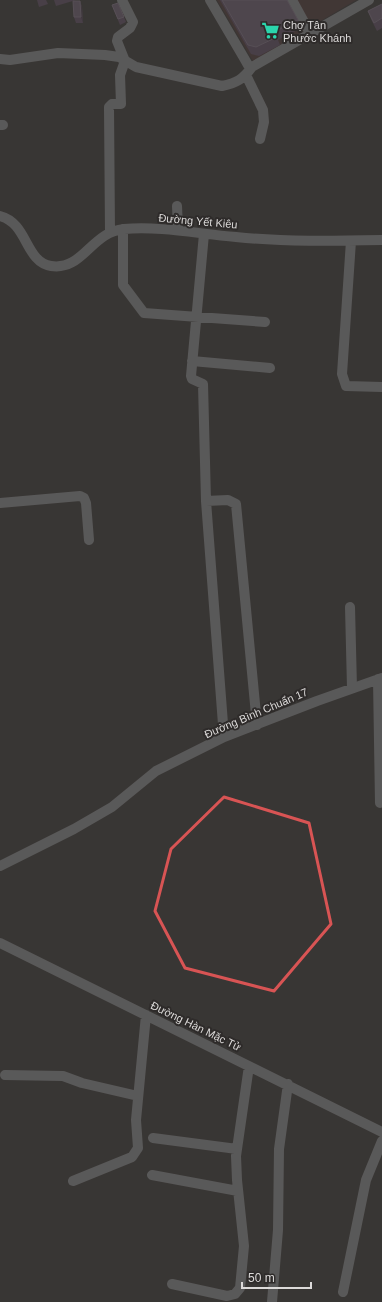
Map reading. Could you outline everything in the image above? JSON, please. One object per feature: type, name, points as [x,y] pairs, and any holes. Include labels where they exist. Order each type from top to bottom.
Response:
[{"type":"street","points":[[110,233],[109,107],[112,104],[121,104],[120,75],[125,61],[117,41],[118,37],[130,28],[133,22],[122,0]]},
{"type":"street","points":[[210,0],[248,65],[263,110],[264,122],[260,139]]},
{"type":"street","points":[[292,0],[310,33]]},
{"type":"street","points":[[0,59],[10,60],[58,53],[105,55],[119,57],[136,67],[222,86],[234,84],[249,71],[367,0]]},
{"type":"street","points":[[177,206],[178,229]]},
{"type":"street","name":"Đường Yết Kiêu","points":[[0,216],[10,220],[18,226],[36,259],[42,264],[61,267],[73,263],[104,234],[123,229],[178,229],[204,234],[238,237],[351,241],[382,240]]},
{"type":"street","points":[[123,229],[124,286],[144,313],[265,322]]},
{"type":"street","points":[[204,234],[195,316],[192,379],[203,384],[206,501],[224,737]]},
{"type":"street","points":[[351,241],[342,374],[346,386],[382,387]]},
{"type":"street","points":[[192,360],[270,368]]},
{"type":"street","points":[[0,503],[80,496],[84,498],[86,503],[89,540]]},
{"type":"street","points":[[206,501],[228,500],[236,504],[256,725]]},
{"type":"street","points":[[350,607],[352,688]]},
{"type":"street","points":[[380,678],[380,802]]},
{"type":"street","name":"Đường Bình Chuẩn 17","points":[[0,866],[74,829],[112,807],[156,771],[224,737],[380,678]]},
{"type":"street","name":"Đường Hàn Mặc Tử","points":[[0,943],[288,1084],[382,1132]]},
{"type":"street","points":[[73,1181],[132,1157],[138,1148],[136,1120],[146,1015]]},
{"type":"street","points":[[172,1284],[227,1296],[238,1292],[244,1246],[238,1191],[237,1149],[249,1066]]},
{"type":"street","points":[[5,1075],[63,1076],[82,1083],[138,1096]]},
{"type":"street","points":[[272,1302],[278,1230],[279,1149],[288,1084]]},
{"type":"street","points":[[153,1138],[237,1149]]},
{"type":"street","points":[[343,1292],[366,1180],[382,1141]]},
{"type":"street","points":[[152,1175],[238,1191]]},
{"type":"highlighted area","points":[[224,797],[309,823],[331,924],[274,991],[185,968],[155,911],[171,849]]},
{"type":"shaded area","name":"Chợ Tân Phước Khánh","points":[[217,0],[356,0],[253,61]]},
{"type":"building","points":[[222,0],[287,0],[298,20],[274,32],[277,37],[256,47],[248,45]]},
{"type":"building","points":[[73,1],[80,1],[81,17],[74,17]]},
{"type":"building","points":[[118,3],[124,17],[118,19],[112,5]]},
{"type":"building","points":[[382,4],[382,18],[374,23],[368,11]]},
{"type":"place","name":"Chợ Tân Phước Khánh","points":[[270,31]]}]
